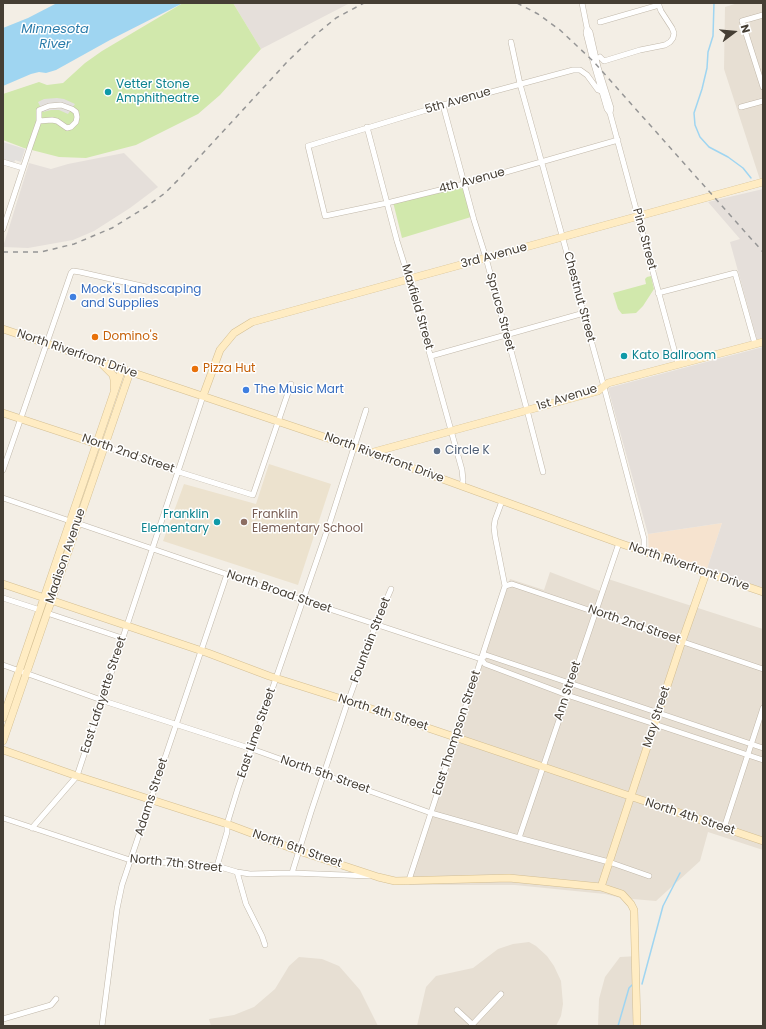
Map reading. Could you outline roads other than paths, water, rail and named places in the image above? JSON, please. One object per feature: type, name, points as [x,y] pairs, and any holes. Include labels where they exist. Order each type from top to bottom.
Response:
[{"type":"street","name":"Pine Street","points":[[582,3],[587,28],[586,33],[601,91],[607,109],[610,113]]},
{"type":"street","points":[[600,22],[659,4],[661,11],[674,33],[673,38],[665,45],[640,50],[604,61],[600,57]]},
{"type":"street","points":[[763,15],[742,21],[763,86]]},
{"type":"street","name":"Pine Street","points":[[587,28],[590,32],[610,113],[678,364]]},
{"type":"street","name":"Chestnut Street","points":[[511,42],[520,84],[584,313],[644,539],[644,552]]},
{"type":"street","name":"5th Avenue","points":[[325,216],[308,146],[443,105],[573,70],[580,70],[587,75],[598,90],[601,91]]},
{"type":"street","points":[[741,107],[763,100]]},
{"type":"street","points":[[3,229],[39,122],[39,110],[54,105],[61,105],[76,112],[76,122],[71,127],[66,128],[52,120],[39,122]]},
{"type":"street","name":"Spruce Street","points":[[443,105],[474,220],[486,258],[543,472]]},
{"type":"street","name":"Maxfield Street","points":[[367,127],[397,242],[431,356],[462,470],[462,486]]},
{"type":"street","name":"4th Avenue","points":[[325,216],[387,203],[464,184],[618,140]]},
{"type":"street","points":[[3,162],[23,168]]},
{"type":"street","name":"3rd Avenue","points":[[203,396],[220,350],[229,337],[245,325],[260,319],[563,238],[763,182]]},
{"type":"street","points":[[3,470],[69,276],[73,271],[146,287]]},
{"type":"street","points":[[658,293],[735,273],[755,344]]},
{"type":"street","points":[[431,356],[584,313]]},
{"type":"street","name":"North Riverfront Drive","points":[[3,329],[354,447],[619,544],[763,592]]},
{"type":"street","name":"1st Avenue","points":[[370,453],[598,391],[608,383],[763,342]]},
{"type":"street","points":[[97,361],[114,376],[113,395]]},
{"type":"street","name":"Madison Avenue","points":[[3,741],[23,672],[44,612],[52,601],[96,443],[120,379],[122,369]]},
{"type":"street","name":"Madison Avenue","points":[[44,612],[44,598],[104,446],[130,372]]},
{"type":"street","points":[[278,421],[291,384]]},
{"type":"street","name":"East Lafayette Street","points":[[32,828],[77,776],[203,396]]},
{"type":"street","name":"East Lime Street","points":[[217,866],[228,832],[227,824],[238,788],[366,410]]},
{"type":"street","name":"North 2nd Street","points":[[3,413],[179,472],[253,495],[278,421]]},
{"type":"street","name":"North Broad Street","points":[[3,498],[153,548],[302,601],[481,659],[485,664],[567,695],[763,760]]},
{"type":"street","points":[[502,501],[494,527],[505,586]]},
{"type":"street","name":"Ann Street","points":[[519,838],[619,544]]},
{"type":"street","name":"May Street","points":[[601,887],[654,724],[706,573]]},
{"type":"street","name":"Adams Street","points":[[102,1026],[116,909],[130,860],[227,574]]},
{"type":"street","name":"North 4th Street","points":[[3,584],[202,651],[276,678],[763,841]]},
{"type":"street","name":"North 2nd Street","points":[[505,586],[512,584],[763,669]]},
{"type":"street","name":"East Thompson Street","points":[[409,880],[505,586]]},
{"type":"street","name":"Fountain Street","points":[[292,873],[348,701],[376,624],[391,588]]},
{"type":"street","points":[[3,598],[122,638]]},
{"type":"street","name":"North Broad Street","points":[[481,659],[486,655],[763,748]]},
{"type":"street","name":"North 5th Street","points":[[3,666],[252,749],[431,812],[519,838],[609,862],[649,876]]},
{"type":"street","name":"Madison Avenue","points":[[3,718],[23,672]]},
{"type":"street","points":[[724,828],[763,708]]},
{"type":"street","name":"North 6th Street","points":[[3,750],[77,776],[227,824],[299,851],[378,877],[395,881],[509,878],[601,887],[622,894],[634,910],[637,1026]]},
{"type":"street","name":"North 7th Street","points":[[3,818],[130,860],[217,866],[250,874],[292,873],[378,877]]},
{"type":"street","points":[[237,872],[246,904],[262,936],[265,946]]},
{"type":"street","points":[[457,1010],[471,1025],[501,994]]},
{"type":"street","points":[[3,1018],[51,1005],[56,999]]},
{"type":"water","name":"Minnesota River","points":[[57,3],[183,3],[110,40],[56,70],[46,73],[39,72],[31,74],[3,86],[3,28],[28,18]]},
{"type":"waterway","points":[[714,3],[713,36],[708,52],[707,68],[702,89],[694,113],[695,125],[700,137],[709,147],[728,157],[743,168],[751,178]]},
{"type":"waterway","points":[[642,984],[663,906],[680,873]]},
{"type":"waterway","points":[[618,1026],[629,988],[632,985]]},
{"type":"railway","points":[[3,252],[41,252],[74,244],[112,228],[146,207],[165,193],[180,178],[288,61],[314,36],[336,18],[364,3]]},
{"type":"railway","points":[[517,3],[538,14],[560,30],[593,61],[763,252]]},
{"type":"place","name":"Vetter Stone Amphitheatre","points":[[108,92]]},
{"type":"place","name":"Mock's Landscaping and Supplies","points":[[73,297]]},
{"type":"place","name":"Domino's","points":[[95,337]]},
{"type":"place","name":"Kato Ballroom","points":[[624,356]]},
{"type":"place","name":"Pizza Hut","points":[[195,369]]},
{"type":"place","name":"The Music Mart","points":[[246,390]]},
{"type":"place","name":"Circle K","points":[[437,451]]},
{"type":"place","name":"Franklin Elementary","points":[[217,522]]},
{"type":"place","name":"Franklin Elementary School","points":[[244,522]]}]
